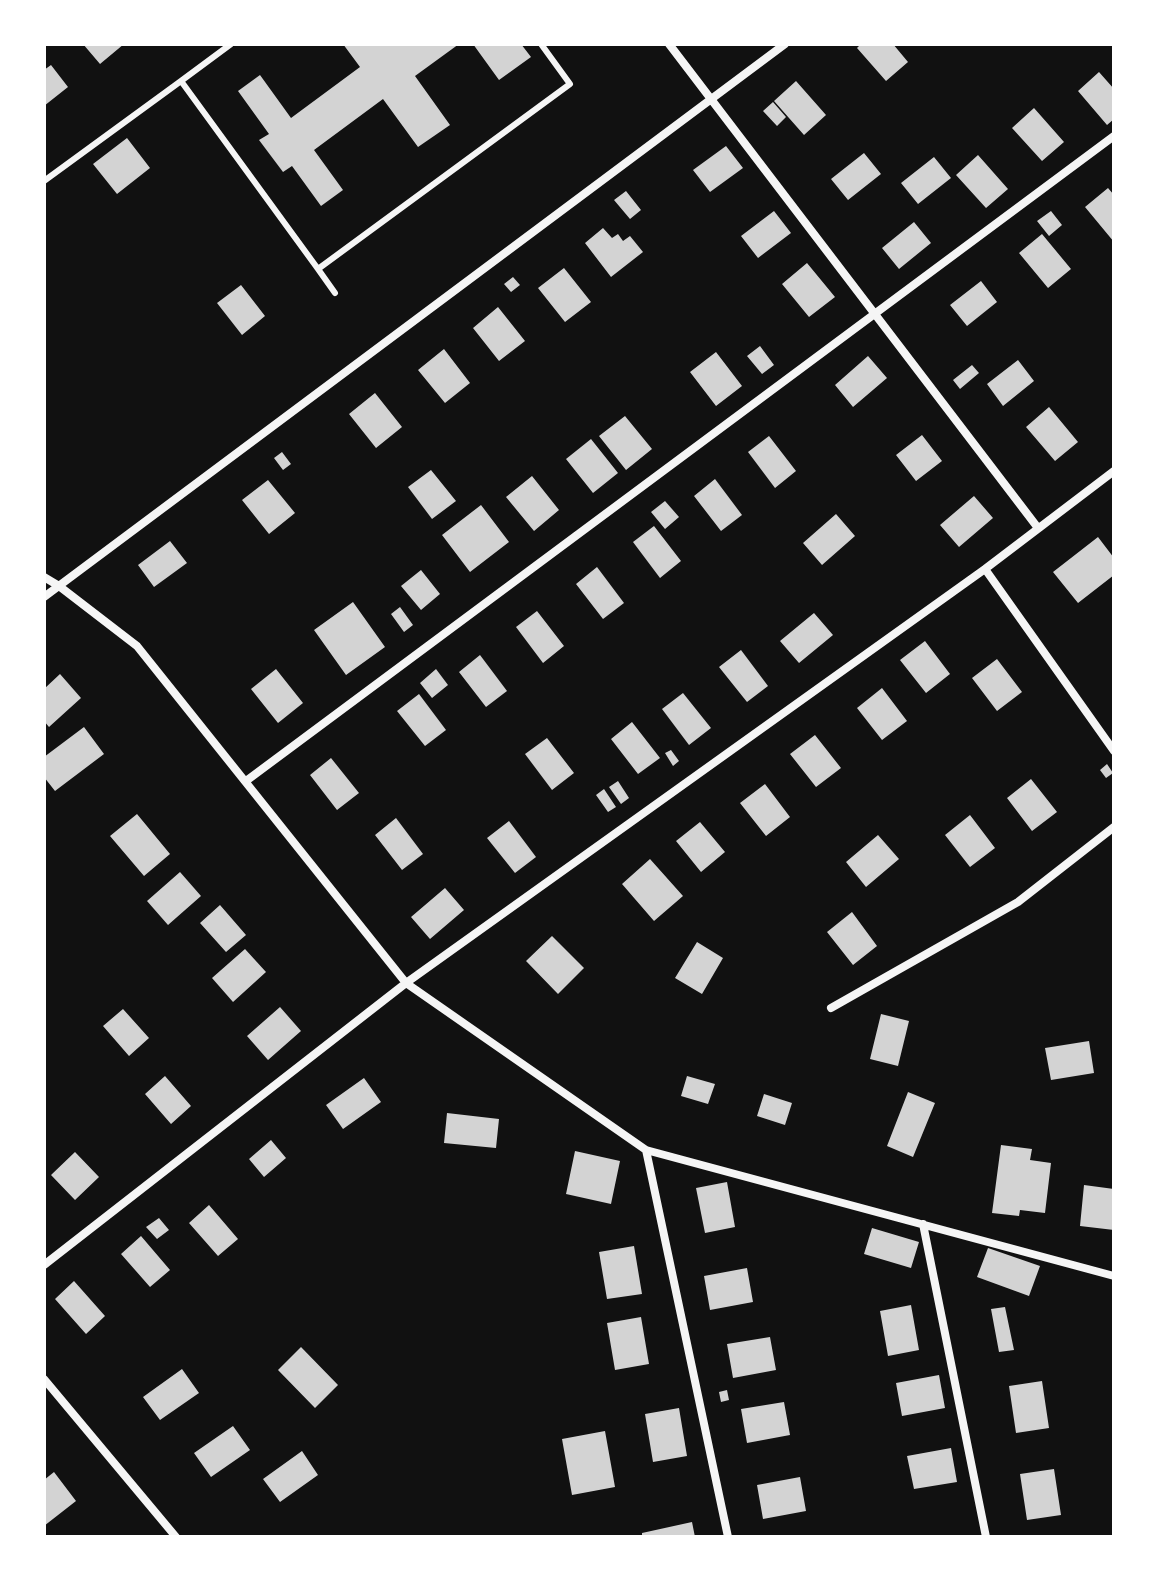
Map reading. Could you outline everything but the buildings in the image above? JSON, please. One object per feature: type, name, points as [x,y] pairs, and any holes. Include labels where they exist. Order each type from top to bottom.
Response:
[{"type":"street","points":[[669,44],[1038,528]]},
{"type":"street","points":[[44,597],[785,44]]},
{"type":"street","points":[[246,781],[1114,136]]},
{"type":"street","points":[[44,1265],[406,983],[985,569],[1114,471]]},
{"type":"street","points":[[985,569],[1114,751]]},
{"type":"street","points":[[44,577],[137,646],[406,983],[646,1150],[1114,1276]]},
{"type":"street","points":[[831,1008],[1018,902],[1114,827]]},
{"type":"street","points":[[646,1150],[728,1537]]},
{"type":"street","points":[[923,1224],[986,1537]]},
{"type":"street","points":[[44,1379],[176,1537]]},
{"type":"lane","points":[[45,179],[231,44]]},
{"type":"lane","points":[[318,269],[570,84],[541,44]]},
{"type":"lane","points":[[181,81],[335,293]]}]
